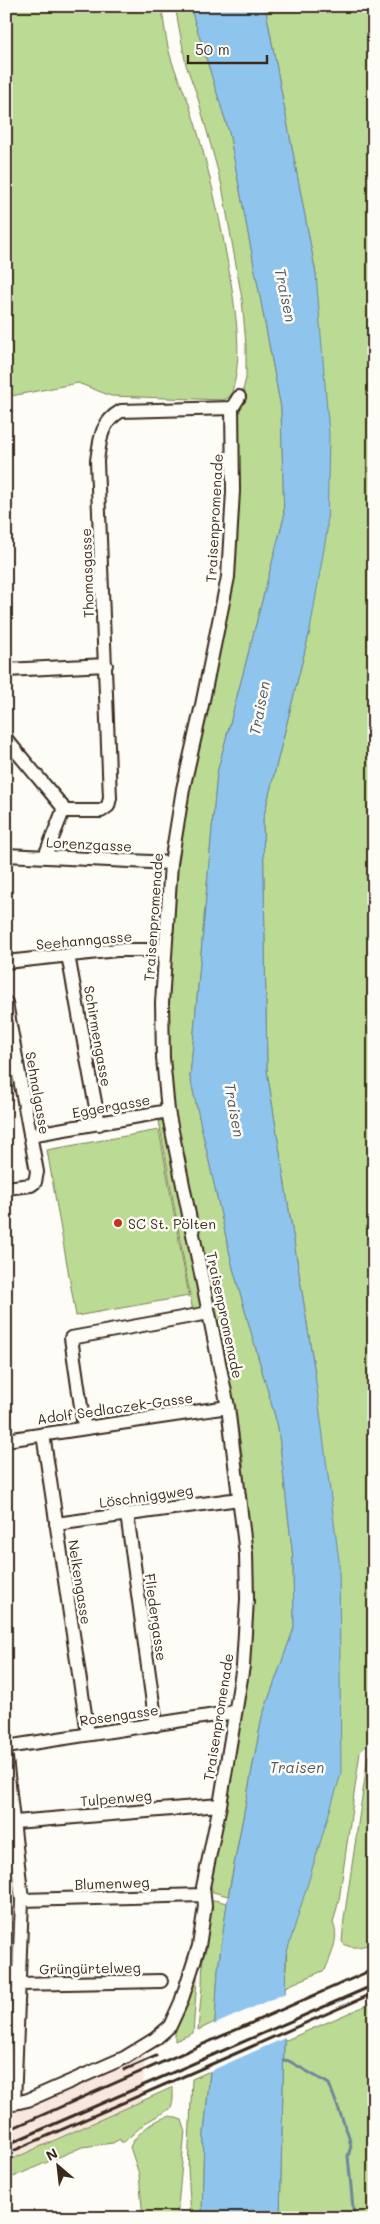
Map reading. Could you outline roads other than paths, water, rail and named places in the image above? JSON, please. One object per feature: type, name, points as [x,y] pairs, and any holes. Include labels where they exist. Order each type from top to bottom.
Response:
[{"type":"street","name":"Thomasgasse","points":[[63,811],[101,811],[108,806],[106,665],[97,461],[102,430],[106,422],[121,411],[236,402]]},
{"type":"street","name":"Traisenpromenade","points":[[10,2104],[124,2058],[155,2039],[170,2026],[181,2002],[199,1946],[205,1906],[203,1895],[243,1666],[247,1599],[246,1554],[228,1406],[168,1111],[163,1058],[164,950],[171,863],[183,789],[228,577],[236,402]]},
{"type":"street","points":[[6,670],[106,665]]},
{"type":"street","points":[[6,739],[58,800],[63,811],[45,856]]},
{"type":"street","name":"Lorenzgasse","points":[[6,855],[171,863]]},
{"type":"street","name":"Seehanngasse","points":[[6,962],[116,950],[164,950]]},
{"type":"street","name":"Schirmengasse","points":[[68,955],[99,1124]]},
{"type":"street","name":"Sehnalgasse","points":[[6,1003],[37,1172],[36,1182],[31,1185],[6,1188]]},
{"type":"street","name":"Eggergasse","points":[[30,1135],[168,1111]]},
{"type":"street","points":[[84,1427],[71,1338],[209,1314]]},
{"type":"street","name":"Adolf Sedlaczek-Gasse","points":[[6,1440],[228,1406]]},
{"type":"street","name":"Nelkengasse","points":[[43,1434],[88,1734]]},
{"type":"street","name":"Löschniggweg","points":[[56,1524],[239,1499]]},
{"type":"street","name":"Fliedergasse","points":[[127,1514],[156,1725]]},
{"type":"street","name":"Rosengasse","points":[[6,1747],[235,1712]]},
{"type":"street","points":[[6,1758],[15,1822],[22,1900],[19,1984],[10,2104]]},
{"type":"street","name":"Tulpenweg","points":[[15,1822],[220,1805]]},
{"type":"street","name":"Blumenweg","points":[[22,1900],[203,1895]]},
{"type":"street","name":"Grüngürtelweg","points":[[19,1984],[161,1981]]},
{"type":"water","name":"Traisen","points":[[190,6],[265,6],[316,274],[329,434],[327,531],[310,630],[263,819],[267,1071],[315,1374],[339,1561],[341,1774],[286,1955],[280,2218],[202,2218],[204,2134],[218,1970],[227,1903],[262,1717],[294,1628],[293,1558],[278,1427],[233,1268],[190,1077],[217,773],[284,517],[281,408],[229,132]]},
{"type":"waterway","points":[[284,2060],[329,2084],[351,2146],[348,2156],[354,2218]]},
{"type":"railway","points":[[6,2131],[374,1969]]},
{"type":"railway","points":[[6,2145],[374,1985]]},
{"type":"railway","points":[[6,2154],[374,1993]]},
{"type":"railway","points":[[124,2070],[156,2056]]},
{"type":"place","name":"SC St. Pölten","points":[[118,1223]]}]
